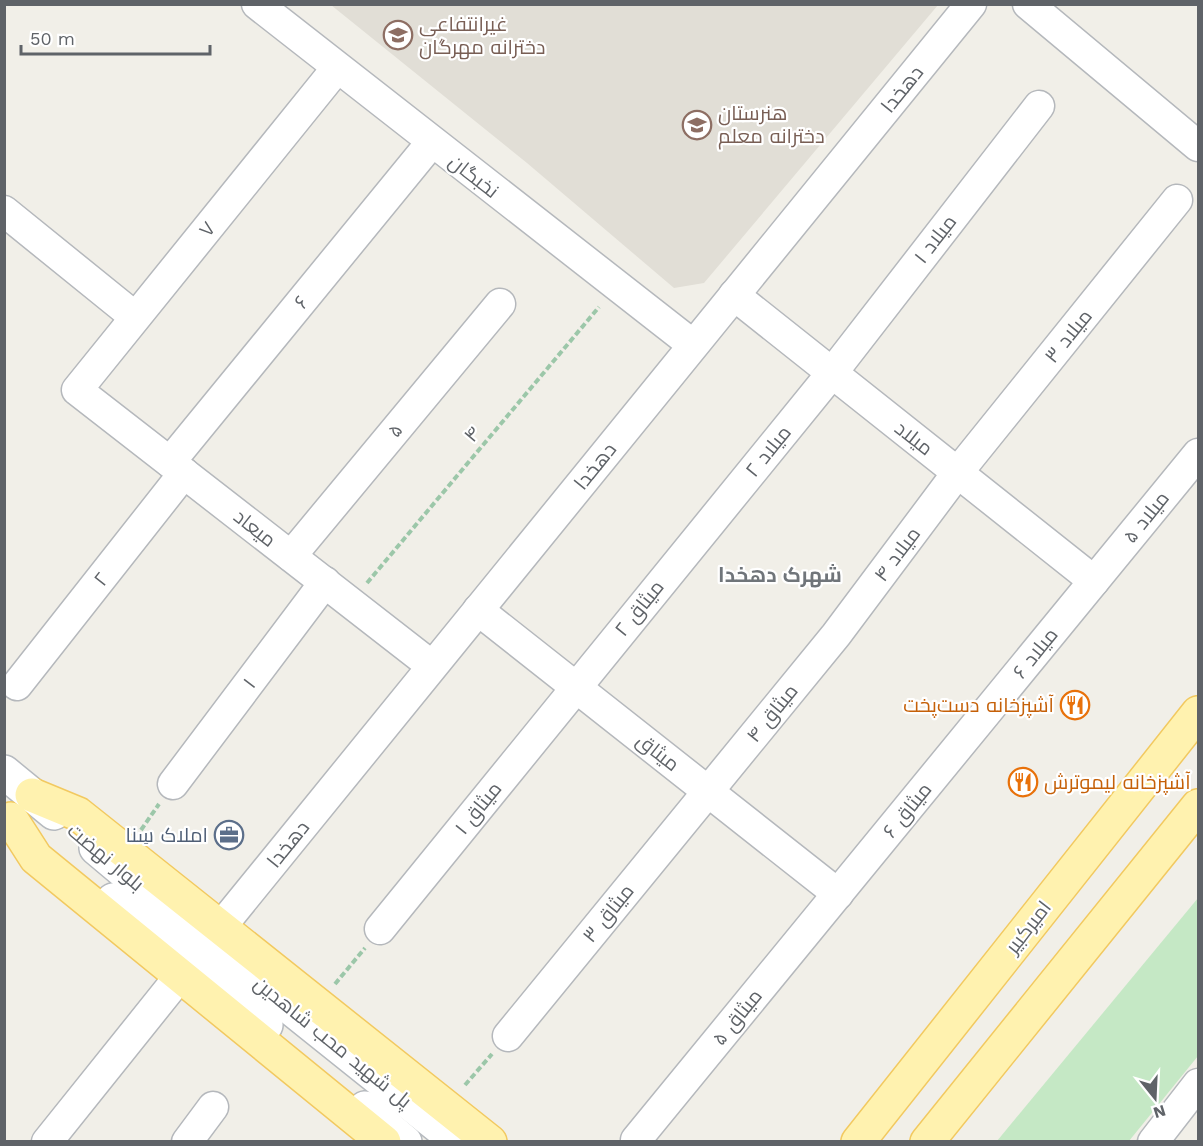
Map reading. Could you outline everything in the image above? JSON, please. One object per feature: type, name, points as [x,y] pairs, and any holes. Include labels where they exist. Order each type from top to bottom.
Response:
[{"type":"main road","name":"امیرکبیر","points":[[858,1142],[1198,713]]},
{"type":"main road","name":"بلوار نهضت","points":[[4,772],[32,795],[200,952]]},
{"type":"main road","points":[[32,795],[78,814],[125,854],[200,952],[384,1142]]},
{"type":"main road","points":[[927,1142],[1198,806]]},
{"type":"main road","points":[[8,816],[36,858],[200,952],[317,1005],[490,1142]]},
{"type":"main road","name":"پل شهید محب شاهدین","points":[[200,952],[405,1142]]},
{"type":"main road","name":"پل شهید محب شاهدین","points":[[200,952],[458,1142]]},
{"type":"street","name":"نخبگان","points":[[257,4],[431,143],[693,345]]},
{"type":"street","name":"دهخدا","points":[[57,1138],[200,952],[971,4]]},
{"type":"street","points":[[1028,4],[1198,146]]},
{"type":"street","name":"۷","points":[[77,390],[337,68]]},
{"type":"street","name":"میلاد ۱","points":[[832,373],[1038,106]]},
{"type":"street","name":"۶","points":[[177,468],[431,143]]},
{"type":"street","name":"میلاد ۳","points":[[958,472],[1177,200]]},
{"type":"street","points":[[4,212],[135,317]]},
{"type":"street","name":"میلاد","points":[[734,295],[1094,581]]},
{"type":"street","name":"۵","points":[[291,556],[500,304]]},
{"type":"street","name":"میلاد ۲","points":[[704,530],[832,373]]},
{"type":"street","name":"میعاد","points":[[77,390],[432,666]]},
{"type":"street","name":"میلاد ۵","points":[[1094,581],[1198,454]]},
{"type":"street","name":"۲","points":[[17,685],[177,468]]},
{"type":"street","name":"میلاد ۴","points":[[836,635],[958,472]]},
{"type":"street","name":"میثاق ۲","points":[[575,687],[704,530]]},
{"type":"street","name":"میلاد ۶","points":[[976,725],[1094,581]]},
{"type":"street","name":"۱","points":[[173,784],[325,582]]},
{"type":"street","name":"میثاق","points":[[478,610],[838,894]]},
{"type":"street","name":"میثاق ۴","points":[[708,791],[836,635]]},
{"type":"street","name":"میثاق ۱","points":[[380,929],[575,687]]},
{"type":"street","name":"میثاق ۶","points":[[838,894],[976,725]]},
{"type":"street","name":"میثاق ۳","points":[[508,1036],[708,791]]},
{"type":"street","name":"میثاق ۵","points":[[636,1140],[838,894]]},
{"type":"street","points":[[1153,1142],[1198,1084]]},
{"type":"street","points":[[187,1142],[213,1107]]},
{"type":"path","name":"۴","points":[[351,602],[617,286]]},
{"type":"path","points":[[125,854],[173,784]]},
{"type":"path","points":[[317,1005],[380,929]]},
{"type":"path","points":[[446,1107],[508,1036]]},
{"type":"shaded area","name":"هنرستان دخترانه معلم","points":[[331,5],[938,5],[704,283],[674,288],[527,163]]},
{"type":"green space","points":[[1198,898],[1198,1056],[1129,1141],[997,1141]]},
{"type":"place","name":"غیرانتفاعی دخترانه مهرگان","points":[[398,35]]},
{"type":"place","name":"هنرستان دخترانه معلم","points":[[697,125]]},
{"type":"place","name":"آشپزخانه دست‌پخت","points":[[1075,705]]},
{"type":"place","name":"آشپزخانه لیموترش","points":[[1023,782]]},
{"type":"place","name":"املاک سِنا","points":[[229,835]]},
{"type":"district","name":"شهرک دهخدا","points":[[780,575]]}]
